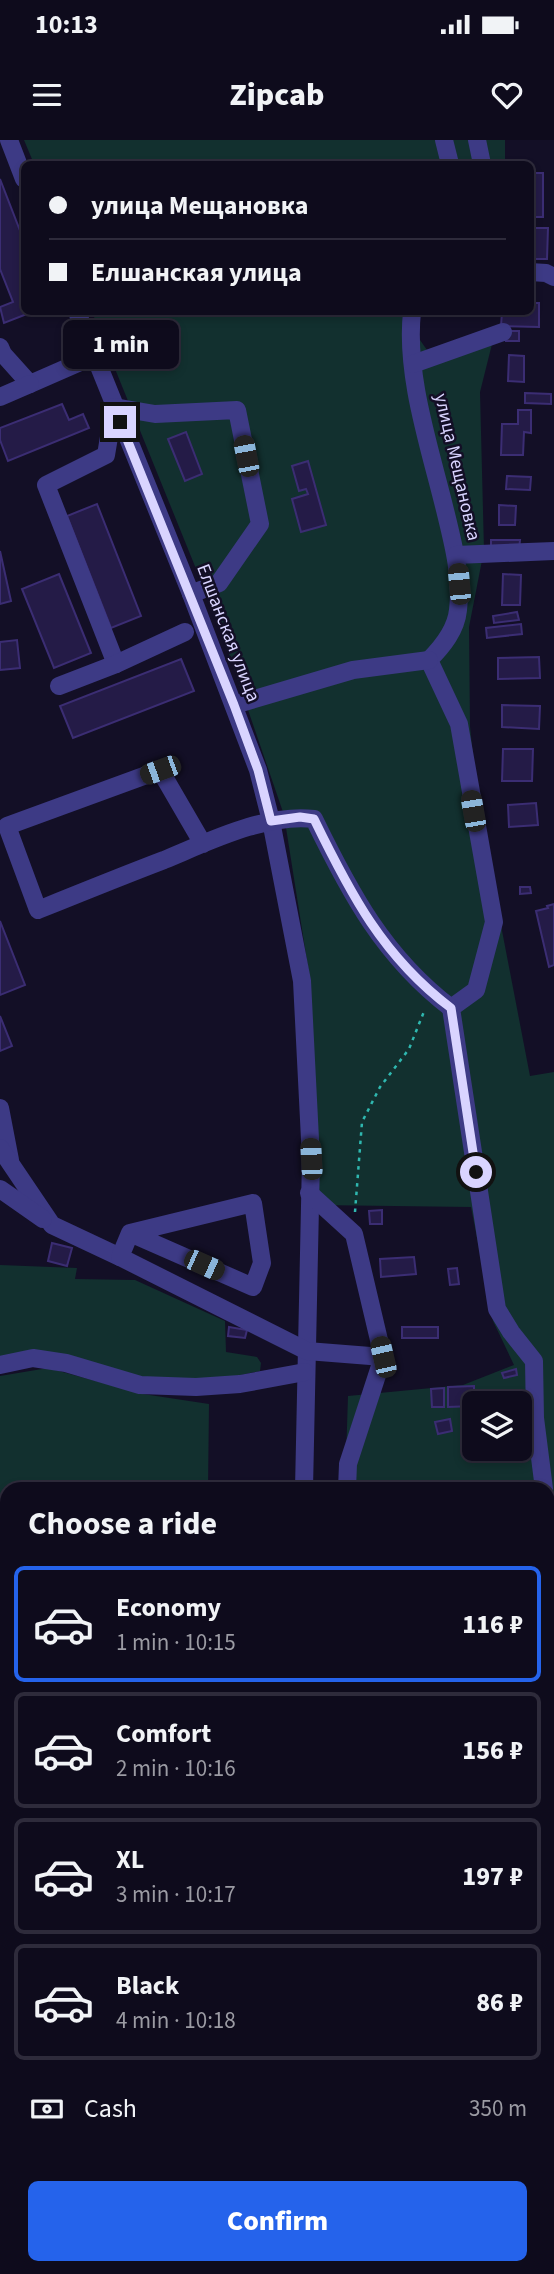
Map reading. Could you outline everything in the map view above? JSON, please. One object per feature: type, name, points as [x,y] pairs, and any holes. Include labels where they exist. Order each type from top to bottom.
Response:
[{"type":"street","points":[[9,140],[21,171]]},
{"type":"street","points":[[444,140],[449,161]]},
{"type":"street","points":[[477,140],[481,161]]},
{"type":"street","points":[[534,272],[547,273],[554,277]]},
{"type":"street","name":"Елшанская улица","points":[[84,315],[94,356],[191,594],[258,770],[271,821],[302,981],[311,1159],[304,1482]]},
{"type":"street","name":"улица Мещановка","points":[[412,315],[413,364],[424,424],[456,555],[459,584],[458,613],[447,641],[429,660]]},
{"type":"street","points":[[413,364],[503,332]]},
{"type":"street","points":[[0,347],[30,384]]},
{"type":"street","points":[[0,397],[94,356]]},
{"type":"street","points":[[116,664],[46,485],[106,455],[114,407],[155,414],[237,410],[260,524],[219,583],[191,594]]},
{"type":"street","points":[[456,555],[554,551]]},
{"type":"street","points":[[59,686],[116,664],[185,632]]},
{"type":"street","points":[[234,705],[353,670],[429,660],[459,724],[494,922],[476,990],[451,1008]]},
{"type":"street","points":[[203,844],[160,770],[8,826],[38,910],[203,844],[271,821],[300,817],[314,819],[346,885],[379,937],[431,993],[451,1008],[497,1309],[534,1361],[535,1418],[543,1482]]},
{"type":"street","points":[[0,1108],[11,1165]]},
{"type":"street","points":[[0,1148],[52,1225]]},
{"type":"street","points":[[0,1189],[52,1225],[307,1351],[383,1357]]},
{"type":"street","points":[[309,1192],[354,1234],[383,1357],[348,1464],[347,1482]]},
{"type":"street","points":[[253,1203],[262,1263],[253,1287],[130,1233],[253,1203]]},
{"type":"street","points":[[120,1257],[130,1233]]},
{"type":"street","points":[[0,1365],[33,1358],[66,1363],[140,1385],[196,1387],[240,1384],[305,1372]]},
{"type":"path","points":[[354,1234],[362,1122],[380,1087],[410,1049],[431,993]]},
{"type":"green space","points":[[24,140],[505,140],[505,161],[33,161]]},
{"type":"green space","points":[[93,315],[417,315],[413,330],[427,350],[492,344],[480,392],[484,550],[469,627],[470,726],[478,806],[530,1076],[554,1072],[554,1482],[345,1482],[348,1396],[463,1385],[514,1365],[493,1321],[471,1207],[316,1205],[310,980],[284,815],[220,628]]},
{"type":"green space","points":[[0,1265],[77,1268],[75,1279],[135,1280],[225,1321],[226,1352],[257,1357],[261,1363],[260,1371],[217,1380],[141,1378],[0,1358]]},
{"type":"green space","points":[[48,1368],[143,1394],[209,1404],[208,1482],[0,1482],[0,1376]]},
{"type":"building","points":[[534,173],[543,173],[543,217],[534,217]]},
{"type":"building","points":[[0,179],[21,233],[21,315],[24,315],[4,323],[0,307],[13,302],[0,269]]},
{"type":"building","points":[[534,228],[548,228],[547,259],[534,259]]},
{"type":"building","points":[[534,303],[539,303],[539,327],[501,326],[502,315],[534,315]]},
{"type":"building","points":[[506,331],[519,331],[519,341],[506,341]]},
{"type":"building","points":[[509,355],[524,356],[524,382],[508,381]]},
{"type":"building","points":[[525,393],[551,394],[551,404],[525,403]]},
{"type":"building","points":[[62,404],[69,420],[83,414],[89,428],[8,461],[0,440],[0,428]]},
{"type":"building","points":[[518,410],[531,410],[531,433],[524,432],[523,455],[501,455],[502,424],[518,424]]},
{"type":"building","points":[[186,432],[202,474],[185,481],[168,439]]},
{"type":"building","points":[[308,461],[326,525],[301,532],[292,499],[308,494],[306,489],[299,491],[292,466]]},
{"type":"building","points":[[507,476],[531,477],[530,490],[506,489]]},
{"type":"building","points":[[97,504],[141,616],[111,628],[67,516]]},
{"type":"building","points":[[499,505],[516,506],[515,525],[499,525]]},
{"type":"building","points":[[491,540],[520,540],[519,550],[491,549]]},
{"type":"building","points":[[0,551],[11,601],[0,604]]},
{"type":"building","points":[[59,574],[91,653],[54,668],[22,589]]},
{"type":"building","points":[[503,574],[521,575],[520,605],[502,605]]},
{"type":"building","points":[[517,612],[519,620],[494,623],[493,616]]},
{"type":"building","points":[[521,624],[522,634],[487,638],[486,628]]},
{"type":"building","points":[[17,640],[20,668],[0,670],[0,642]]},
{"type":"building","points":[[539,657],[540,678],[498,679],[498,658]]},
{"type":"building","points":[[181,659],[194,691],[73,738],[60,706]]},
{"type":"building","points":[[502,705],[540,706],[539,729],[502,727]]},
{"type":"building","points":[[503,749],[533,749],[532,781],[502,781]]},
{"type":"building","points":[[536,803],[538,825],[509,827],[508,805]]},
{"type":"building","points":[[520,887],[530,887],[531,893],[520,894]]},
{"type":"building","points":[[554,904],[554,965],[549,967],[536,911]]},
{"type":"building","points":[[0,921],[25,985],[0,995]]},
{"type":"building","points":[[0,1016],[12,1046],[0,1051]]},
{"type":"building","points":[[382,1210],[382,1224],[370,1224],[369,1211]]},
{"type":"building","points":[[52,1243],[72,1248],[67,1266],[48,1261]]},
{"type":"building","points":[[414,1257],[416,1274],[381,1277],[380,1259]]},
{"type":"building","points":[[457,1268],[459,1284],[450,1285],[448,1269]]},
{"type":"building","points":[[229,1327],[247,1330],[245,1338],[228,1336]]},
{"type":"building","points":[[402,1327],[438,1327],[438,1338],[402,1338]]},
{"type":"building","points":[[516,1369],[517,1375],[504,1378],[502,1373]]},
{"type":"building","points":[[474,1386],[474,1391],[462,1391],[462,1406],[448,1407],[448,1387]]},
{"type":"building","points":[[444,1388],[444,1407],[432,1407],[431,1389]]},
{"type":"building","points":[[450,1419],[452,1431],[438,1434],[435,1422]]},
{"type":"route","points":[[120,422],[234,705],[258,770],[271,821],[300,817],[314,819],[346,885],[379,937],[431,993],[451,1008],[476,1172]]}]
